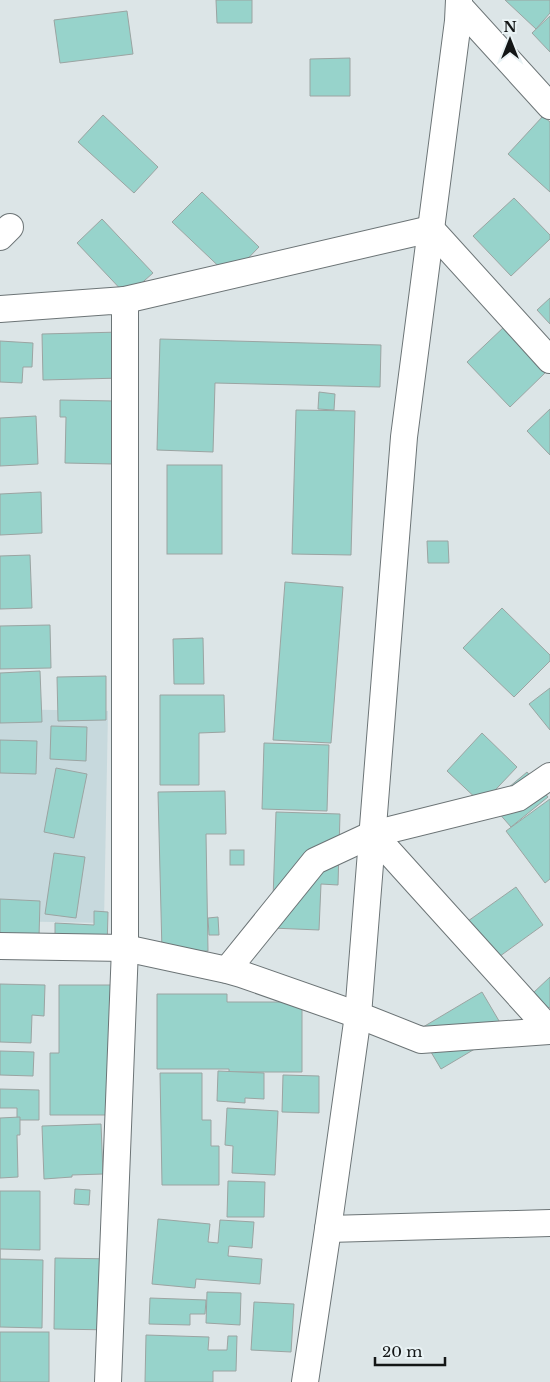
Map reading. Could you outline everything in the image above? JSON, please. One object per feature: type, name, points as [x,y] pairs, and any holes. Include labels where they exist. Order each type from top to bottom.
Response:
[{"type":"street","points":[[459,3],[550,106]]},
{"type":"street","points":[[305,1382],[358,1015],[404,437],[459,3]]},
{"type":"street","points":[[0,310],[125,300],[431,229]]},
{"type":"street","points":[[431,229],[550,360]]},
{"type":"street","points":[[108,1382],[125,948],[125,300]]},
{"type":"street","points":[[226,970],[315,861],[373,834],[518,798],[550,776]]},
{"type":"street","points":[[373,834],[550,1031]]},
{"type":"street","points":[[0,946],[125,948],[226,970],[358,1015],[422,1040],[550,1031]]},
{"type":"street","points":[[328,1229],[550,1222]]},
{"type":"shaded area","points":[[0,709],[108,711],[104,923],[0,921]]},
{"type":"building","points":[[216,0],[252,0],[252,23],[217,23]]},
{"type":"building","points":[[505,0],[550,0],[550,13],[536,29]]},
{"type":"building","points":[[127,11],[133,54],[60,63],[54,20]]},
{"type":"building","points":[[550,16],[550,52],[532,33]]},
{"type":"building","points":[[350,58],[350,96],[310,96],[310,59]]},
{"type":"building","points":[[103,115],[158,167],[134,193],[78,142]]},
{"type":"building","points":[[543,116],[550,122],[550,192],[508,154]]},
{"type":"building","points":[[202,192],[259,247],[230,277],[172,222]]},
{"type":"building","points":[[514,198],[550,235],[550,239],[511,276],[473,236]]},
{"type":"building","points":[[102,219],[153,273],[127,296],[77,243]]},
{"type":"building","points":[[550,298],[550,324],[537,310]]},
{"type":"building","points":[[505,326],[547,371],[510,407],[467,362]]},
{"type":"building","points":[[121,332],[122,378],[43,380],[42,334]]},
{"type":"building","points":[[160,339],[381,345],[380,387],[215,383],[213,452],[157,450]]},
{"type":"building","points":[[0,341],[33,343],[32,367],[23,367],[22,383],[0,382]]},
{"type":"building","points":[[319,392],[335,394],[334,410],[318,409]]},
{"type":"building","points":[[60,400],[115,401],[113,464],[65,463],[66,417],[60,417]]},
{"type":"building","points":[[550,409],[550,455],[527,431]]},
{"type":"building","points":[[296,410],[355,411],[351,555],[292,554]]},
{"type":"building","points":[[36,416],[38,464],[0,466],[0,418]]},
{"type":"building","points":[[167,465],[222,465],[222,554],[167,554]]},
{"type":"building","points":[[41,492],[42,533],[0,535],[0,494]]},
{"type":"building","points":[[427,541],[448,541],[449,563],[428,563]]},
{"type":"building","points":[[30,555],[32,608],[0,609],[0,556]]},
{"type":"building","points":[[285,582],[343,587],[331,743],[273,740]]},
{"type":"building","points":[[502,608],[550,655],[550,661],[514,697],[463,648]]},
{"type":"building","points":[[50,625],[51,668],[0,669],[0,626]]},
{"type":"building","points":[[203,638],[204,684],[174,684],[173,639]]},
{"type":"building","points":[[40,671],[42,722],[0,723],[0,673]]},
{"type":"building","points":[[106,676],[106,720],[58,721],[57,677]]},
{"type":"building","points":[[550,688],[550,730],[529,704]]},
{"type":"building","points":[[160,695],[224,695],[225,732],[199,733],[199,785],[160,785]]},
{"type":"building","points":[[51,726],[87,727],[86,761],[50,759]]},
{"type":"building","points":[[482,733],[517,767],[482,804],[447,771]]},
{"type":"building","points":[[0,740],[37,741],[36,774],[0,773]]},
{"type":"building","points":[[264,743],[329,745],[327,811],[262,809]]},
{"type":"building","points":[[56,768],[87,774],[74,838],[44,832]]},
{"type":"building","points":[[527,772],[548,797],[511,827],[490,803]]},
{"type":"building","points":[[225,791],[226,834],[206,834],[208,951],[162,952],[158,792]]},
{"type":"building","points":[[550,799],[550,879],[545,883],[506,831]]},
{"type":"building","points":[[276,812],[340,814],[338,885],[321,884],[319,930],[272,928]]},
{"type":"building","points":[[230,850],[244,850],[244,865],[230,865]]},
{"type":"building","points":[[54,853],[85,857],[76,918],[45,914]]},
{"type":"building","points":[[516,887],[543,925],[496,959],[468,921]]},
{"type":"building","points":[[0,899],[40,901],[39,937],[0,936]]},
{"type":"building","points":[[94,911],[108,912],[107,949],[55,948],[55,923],[94,925]]},
{"type":"building","points":[[218,917],[219,935],[209,935],[208,918]]},
{"type":"building","points":[[550,977],[550,1007],[546,1010],[532,994]]},
{"type":"building","points":[[0,984],[45,985],[44,1016],[32,1015],[31,1043],[0,1042]]},
{"type":"building","points":[[59,985],[124,985],[113,1115],[50,1115],[50,1053],[59,1053]]},
{"type":"building","points":[[482,992],[505,1031],[441,1069],[418,1030]]},
{"type":"building","points":[[157,994],[227,994],[227,1002],[302,1002],[302,1072],[229,1072],[229,1069],[157,1069]]},
{"type":"building","points":[[0,1051],[34,1052],[33,1076],[0,1075]]},
{"type":"building","points":[[218,1071],[264,1073],[264,1099],[245,1098],[245,1103],[217,1101]]},
{"type":"building","points":[[160,1073],[202,1073],[202,1120],[211,1120],[211,1146],[219,1146],[219,1185],[162,1185]]},
{"type":"building","points":[[283,1075],[319,1076],[319,1113],[282,1112]]},
{"type":"building","points":[[0,1089],[39,1090],[39,1120],[17,1120],[17,1108],[0,1108]]},
{"type":"building","points":[[227,1108],[278,1111],[275,1175],[232,1173],[233,1146],[225,1145]]},
{"type":"building","points":[[20,1117],[20,1135],[17,1135],[18,1177],[0,1178],[0,1118]]},
{"type":"building","points":[[101,1124],[103,1174],[72,1175],[72,1177],[44,1179],[42,1126]]},
{"type":"building","points":[[228,1181],[265,1182],[264,1217],[227,1217]]},
{"type":"building","points":[[75,1189],[90,1190],[89,1205],[74,1204]]},
{"type":"building","points":[[0,1191],[40,1191],[40,1250],[0,1249]]},
{"type":"building","points":[[158,1219],[210,1224],[208,1242],[218,1243],[220,1220],[254,1222],[252,1248],[229,1246],[228,1256],[262,1259],[260,1284],[196,1279],[195,1288],[152,1284]]},
{"type":"building","points":[[55,1258],[115,1259],[114,1330],[54,1329]]},
{"type":"building","points":[[0,1259],[43,1260],[42,1328],[0,1327]]},
{"type":"building","points":[[207,1292],[241,1293],[240,1325],[206,1323]]},
{"type":"building","points":[[150,1298],[206,1300],[205,1314],[190,1314],[190,1325],[149,1324]]},
{"type":"building","points":[[254,1302],[294,1304],[291,1352],[251,1350]]},
{"type":"building","points":[[0,1332],[49,1332],[49,1382],[0,1382]]},
{"type":"building","points":[[146,1335],[209,1337],[208,1350],[227,1350],[228,1336],[237,1336],[236,1371],[213,1371],[213,1382],[145,1382]]}]
